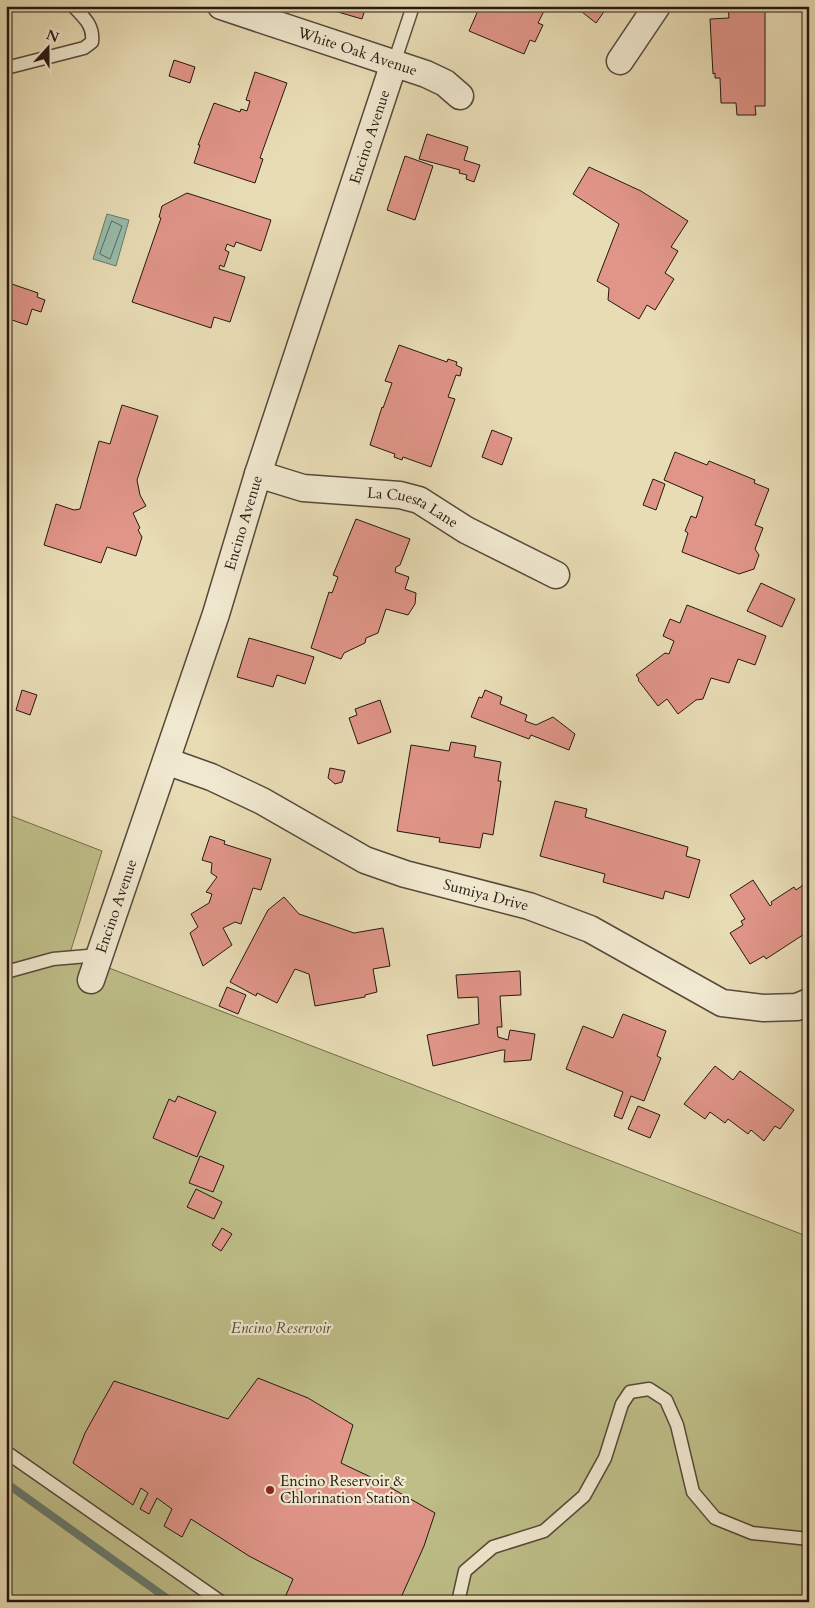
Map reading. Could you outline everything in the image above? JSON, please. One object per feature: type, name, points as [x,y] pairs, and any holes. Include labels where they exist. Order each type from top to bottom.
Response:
[{"type":"street","name":"White Oak Avenue","points":[[221,6],[426,74],[445,83],[460,96]]},
{"type":"street","points":[[620,61],[657,6]]},
{"type":"street","name":"Encino Avenue","points":[[91,980],[216,614],[258,474],[394,63]]},
{"type":"street","name":"La Cuesta Lane","points":[[258,474],[304,488],[400,495],[419,500],[466,530],[556,575]]},
{"type":"street","name":"Sumiya Drive","points":[[166,761],[211,777],[262,800],[365,860],[405,874],[529,906],[590,929],[722,1003],[764,1008],[797,1007],[809,1002]]},
{"type":"lane","points":[[6,68],[84,48],[92,42],[93,33],[89,24],[72,6]]},
{"type":"lane","points":[[394,63],[413,6]]},
{"type":"lane","points":[[6,972],[53,959],[99,955]]},
{"type":"lane","points":[[458,1602],[465,1571],[493,1547],[544,1531],[584,1496],[605,1458],[622,1404],[630,1392],[649,1389],[666,1400],[677,1425],[694,1492],[715,1518],[752,1533],[809,1539]]},
{"type":"lane","points":[[6,1452],[221,1602]]},
{"type":"green space","name":"Encino Reservoir","points":[[6,814],[102,851],[70,953],[809,1237],[809,1602],[6,1602]]},
{"type":"water","points":[[107,214],[129,220],[116,266],[93,259]]},
{"type":"building","points":[[333,6],[366,6],[362,19],[331,10]]},
{"type":"building","points":[[480,6],[608,6],[596,23],[582,12],[545,9],[538,23],[543,25],[535,42],[530,40],[524,54],[469,31]]},
{"type":"building","points":[[728,6],[765,6],[765,106],[755,106],[756,115],[737,115],[736,103],[721,103],[720,78],[715,78],[715,73],[713,74],[710,19],[729,18]]},
{"type":"building","points":[[174,60],[195,67],[190,83],[169,76]]},
{"type":"building","points":[[255,72],[287,83],[260,158],[263,159],[255,183],[194,163],[200,145],[198,145],[214,103],[240,112],[241,109],[247,111],[250,101],[246,100]]},
{"type":"building","points":[[427,134],[468,147],[464,160],[480,165],[474,182],[466,179],[467,175],[459,173],[460,170],[419,159]]},
{"type":"building","points":[[405,156],[433,166],[415,220],[387,210]]},
{"type":"building","points":[[589,167],[641,191],[688,221],[671,247],[678,251],[665,273],[674,279],[655,310],[647,305],[639,319],[608,300],[609,288],[597,281],[619,224],[573,194]]},
{"type":"building","points":[[187,193],[271,220],[261,251],[236,242],[234,247],[227,244],[225,250],[229,252],[224,267],[220,265],[219,269],[245,277],[230,322],[214,317],[211,328],[132,302],[161,218],[159,217],[162,206]]},
{"type":"building","points":[[6,282],[38,293],[37,297],[45,300],[41,312],[32,309],[27,325],[6,318]]},
{"type":"building","points":[[399,345],[447,362],[448,359],[457,362],[456,365],[462,368],[460,376],[456,375],[448,397],[455,399],[431,467],[403,457],[402,460],[394,457],[395,454],[370,445],[392,383],[385,381]]},
{"type":"building","points":[[122,405],[158,416],[137,480],[140,495],[146,506],[133,513],[142,537],[136,556],[107,547],[101,563],[44,545],[56,504],[74,510],[80,509],[99,441],[110,444]]},
{"type":"building","points":[[492,430],[512,438],[502,465],[482,457]]},
{"type":"building","points":[[675,452],[707,465],[709,461],[755,480],[754,483],[769,489],[755,525],[763,528],[755,549],[759,555],[754,569],[739,574],[682,552],[688,533],[685,531],[691,516],[696,518],[703,497],[664,480]]},
{"type":"building","points":[[653,479],[665,484],[656,510],[643,505]]},
{"type":"building","points":[[356,519],[410,539],[400,565],[396,567],[395,572],[409,577],[405,589],[416,593],[415,604],[408,615],[386,609],[378,633],[366,638],[365,643],[344,653],[341,659],[311,648],[329,592],[332,593],[338,577],[333,575]]},
{"type":"building","points":[[761,583],[795,599],[782,627],[747,611]]},
{"type":"building","points":[[687,605],[766,636],[755,665],[738,659],[729,683],[711,678],[703,699],[696,700],[678,714],[667,699],[658,706],[636,675],[665,653],[669,654],[674,641],[663,636],[670,619],[680,623]]},
{"type":"building","points":[[249,638],[314,657],[305,684],[277,675],[273,687],[237,677]]},
{"type":"building","points":[[22,690],[37,695],[30,715],[16,710]]},
{"type":"building","points":[[485,690],[502,697],[500,704],[527,715],[525,721],[536,725],[553,717],[575,734],[569,750],[531,735],[529,739],[471,717],[479,697],[482,698]]},
{"type":"building","points":[[380,700],[391,732],[358,744],[349,718],[357,715],[355,709]]},
{"type":"building","points":[[451,742],[476,746],[474,757],[501,762],[498,781],[501,781],[493,835],[483,833],[480,848],[439,842],[440,838],[397,831],[411,745],[449,751]]},
{"type":"building","points":[[330,768],[345,771],[342,782],[335,784],[328,778]]},
{"type":"building","points":[[555,801],[587,809],[585,817],[688,847],[686,856],[700,860],[689,898],[665,891],[663,899],[603,882],[605,874],[540,856]]},
{"type":"building","points":[[210,836],[225,841],[224,844],[271,859],[261,890],[253,888],[241,924],[235,922],[223,928],[232,945],[203,966],[190,933],[198,927],[191,914],[209,903],[212,894],[206,892],[217,877],[211,873],[212,863],[202,860]]},
{"type":"building","points":[[753,880],[770,906],[771,902],[794,887],[796,890],[809,881],[809,931],[766,959],[764,956],[750,964],[730,933],[743,925],[741,921],[745,919],[730,895]]},
{"type":"building","points":[[284,897],[299,914],[354,933],[383,928],[390,966],[373,969],[377,992],[365,995],[365,997],[315,1006],[309,974],[295,969],[277,1003],[257,993],[256,996],[230,982],[268,910]]},
{"type":"building","points":[[520,971],[521,995],[500,996],[502,1027],[497,1027],[498,1037],[508,1040],[510,1030],[535,1034],[531,1060],[504,1062],[505,1050],[502,1050],[433,1066],[427,1035],[479,1024],[478,997],[458,998],[456,975]]},
{"type":"building","points":[[227,987],[246,995],[238,1014],[219,1006]]},
{"type":"building","points":[[623,1014],[666,1031],[657,1056],[661,1058],[644,1101],[631,1096],[622,1119],[614,1116],[623,1092],[566,1069],[583,1026],[613,1038]]},
{"type":"building","points":[[715,1066],[733,1080],[740,1071],[794,1110],[780,1129],[775,1126],[764,1141],[751,1130],[748,1134],[728,1119],[725,1123],[710,1112],[705,1119],[684,1104]]},
{"type":"building","points":[[178,1096],[216,1112],[197,1157],[153,1138],[169,1099],[175,1102]]},
{"type":"building","points":[[638,1106],[660,1115],[650,1138],[628,1129]]},
{"type":"building","points":[[200,1156],[224,1166],[213,1192],[189,1183]]},
{"type":"building","points":[[196,1189],[222,1202],[214,1219],[187,1207]]},
{"type":"building","points":[[222,1228],[232,1234],[221,1251],[212,1245]]},
{"type":"building","name":"Encino Reservoir & Chlorination Station","points":[[258,1378],[308,1398],[353,1425],[341,1463],[379,1481],[435,1513],[424,1546],[399,1602],[283,1602],[293,1579],[249,1556],[191,1519],[182,1537],[164,1526],[172,1509],[157,1498],[149,1514],[140,1509],[148,1493],[141,1488],[133,1505],[73,1463],[85,1433],[114,1381],[228,1419]]},
{"type":"waterway","points":[[6,1483],[172,1602]]},
{"type":"place","name":"Encino Reservoir & Chlorination Station","points":[[270,1490]]}]
